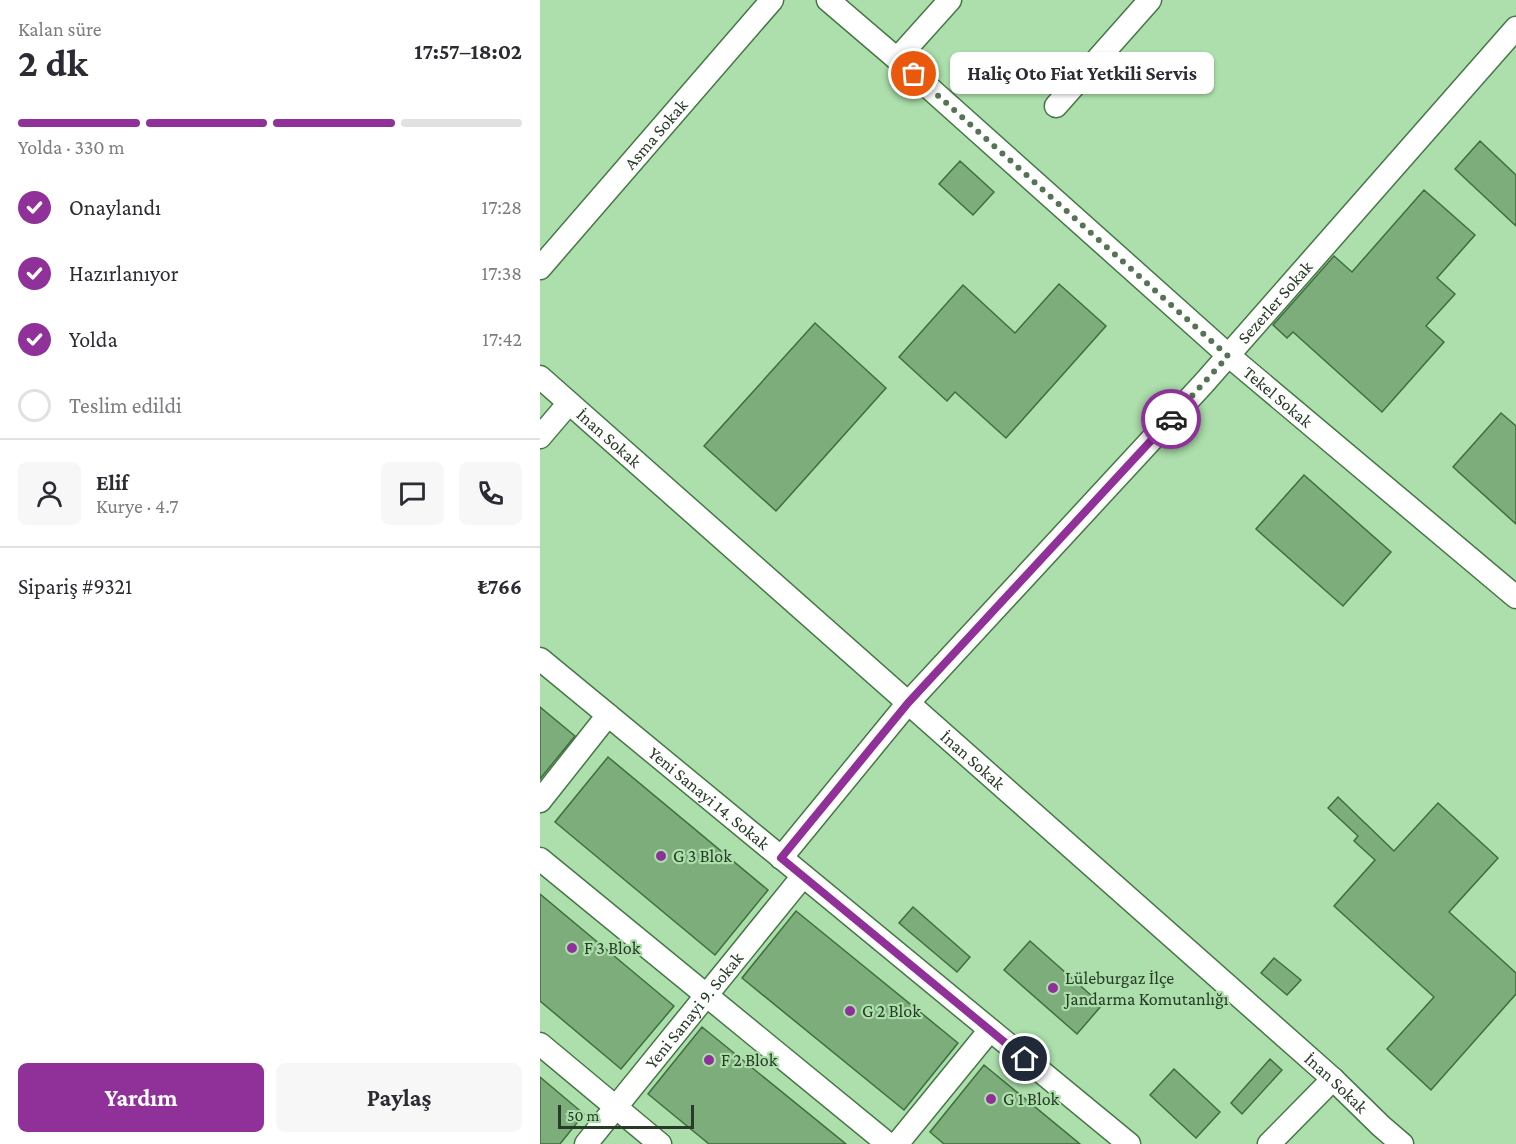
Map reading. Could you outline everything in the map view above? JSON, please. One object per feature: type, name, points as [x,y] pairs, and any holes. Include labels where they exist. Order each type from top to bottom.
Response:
[{"type":"street","name":"Asma Sokak","points":[[540,268],[771,0]]},
{"type":"street","name":"Tekel Sokak","points":[[828,0],[897,59],[1228,356],[1516,597]]},
{"type":"street","points":[[897,59],[950,0]]},
{"type":"street","points":[[1056,106],[1150,0]]},
{"type":"street","name":"Sezerler Sokak","points":[[781,858],[908,703],[1228,356],[1516,28]]},
{"type":"street","name":"İnan Sokak","points":[[540,377],[1333,1079],[1402,1144]]},
{"type":"street","points":[[540,437],[570,403]]},
{"type":"street","name":"Yeni Sanayi 14. Sokak","points":[[540,658],[1129,1144]]},
{"type":"street","points":[[540,801],[608,716]]},
{"type":"street","points":[[540,860],[888,1144]]},
{"type":"street","name":"Yeni Sanayi 9. Sokak","points":[[586,1144],[802,876]]},
{"type":"street","points":[[897,1144],[990,1030]]},
{"type":"street","points":[[540,1044],[660,1144]]},
{"type":"street","points":[[1269,1144],[1333,1079]]},
{"type":"building","points":[[1480,141],[1516,175],[1516,226],[1455,169]]},
{"type":"building","points":[[960,161],[994,192],[973,215],[939,184]]},
{"type":"building","points":[[1424,190],[1475,235],[1437,278],[1455,294],[1426,326],[1444,342],[1382,412],[1293,332],[1287,338],[1273,325],[1334,256],[1352,272]]},
{"type":"building","points":[[1059,284],[1106,326],[1006,438],[955,392],[947,401],[899,357],[963,285],[1015,333]]},
{"type":"building","points":[[815,323],[886,388],[776,511],[704,446]]},
{"type":"building","points":[[1501,413],[1516,426],[1516,524],[1453,467]]},
{"type":"building","points":[[1304,475],[1391,552],[1343,606],[1256,529]]},
{"type":"building","points":[[540,707],[575,736],[540,779]]},
{"type":"building","name":"G 3 Blok","points":[[608,757],[768,890],[715,955],[555,822]]},
{"type":"building","points":[[1338,797],[1394,851],[1438,803],[1498,858],[1449,912],[1516,973],[1516,994],[1431,1090],[1387,1049],[1434,997],[1334,906],[1375,860],[1354,841],[1358,836],[1328,808]]},
{"type":"building","name":"F 3 Blok","points":[[540,894],[674,1006],[621,1069],[540,1001]]},
{"type":"building","points":[[913,907],[970,957],[957,972],[899,923]]},
{"type":"building","name":"G 2 Blok","points":[[796,911],[958,1043],[904,1110],[742,978]]},
{"type":"building","name":"Lüleburgaz İlçe Jandarma Komutanlığı","points":[[1030,941],[1102,1005],[1077,1034],[1004,970]]},
{"type":"building","points":[[1274,958],[1301,980],[1287,995],[1261,973]]},
{"type":"building","name":"F 2 Blok","points":[[702,1027],[846,1144],[709,1144],[648,1094]]},
{"type":"building","points":[[1270,1059],[1282,1070],[1242,1114],[1231,1103]]},
{"type":"building","name":"G 1 Blok","points":[[984,1065],[1080,1144],[944,1144],[930,1132]]},
{"type":"building","points":[[1174,1069],[1220,1112],[1196,1138],[1150,1095]]},
{"type":"building","points":[[540,1077],[584,1114],[560,1144],[540,1144]]},
{"type":"way so far","points":[[914,74],[1228,356],[1171,419]]},
{"type":"place","name":"Haliç Oto Fiat Yetkili Servis","points":[[914,74]]},
{"type":"place","name":"G 3 Blok","points":[[661,856]]},
{"type":"place","name":"F 3 Blok","points":[[572,948]]},
{"type":"place","name":"Lüleburgaz İlçe Jandarma Komutanlığı","points":[[1053,988]]},
{"type":"place","name":"G 2 Blok","points":[[850,1011]]},
{"type":"place","name":"F 2 Blok","points":[[709,1060]]},
{"type":"place","name":"G 1 Blok","points":[[991,1099]]},
{"type":"route","points":[[1025,1059],[781,858],[908,703],[1171,419]]}]
